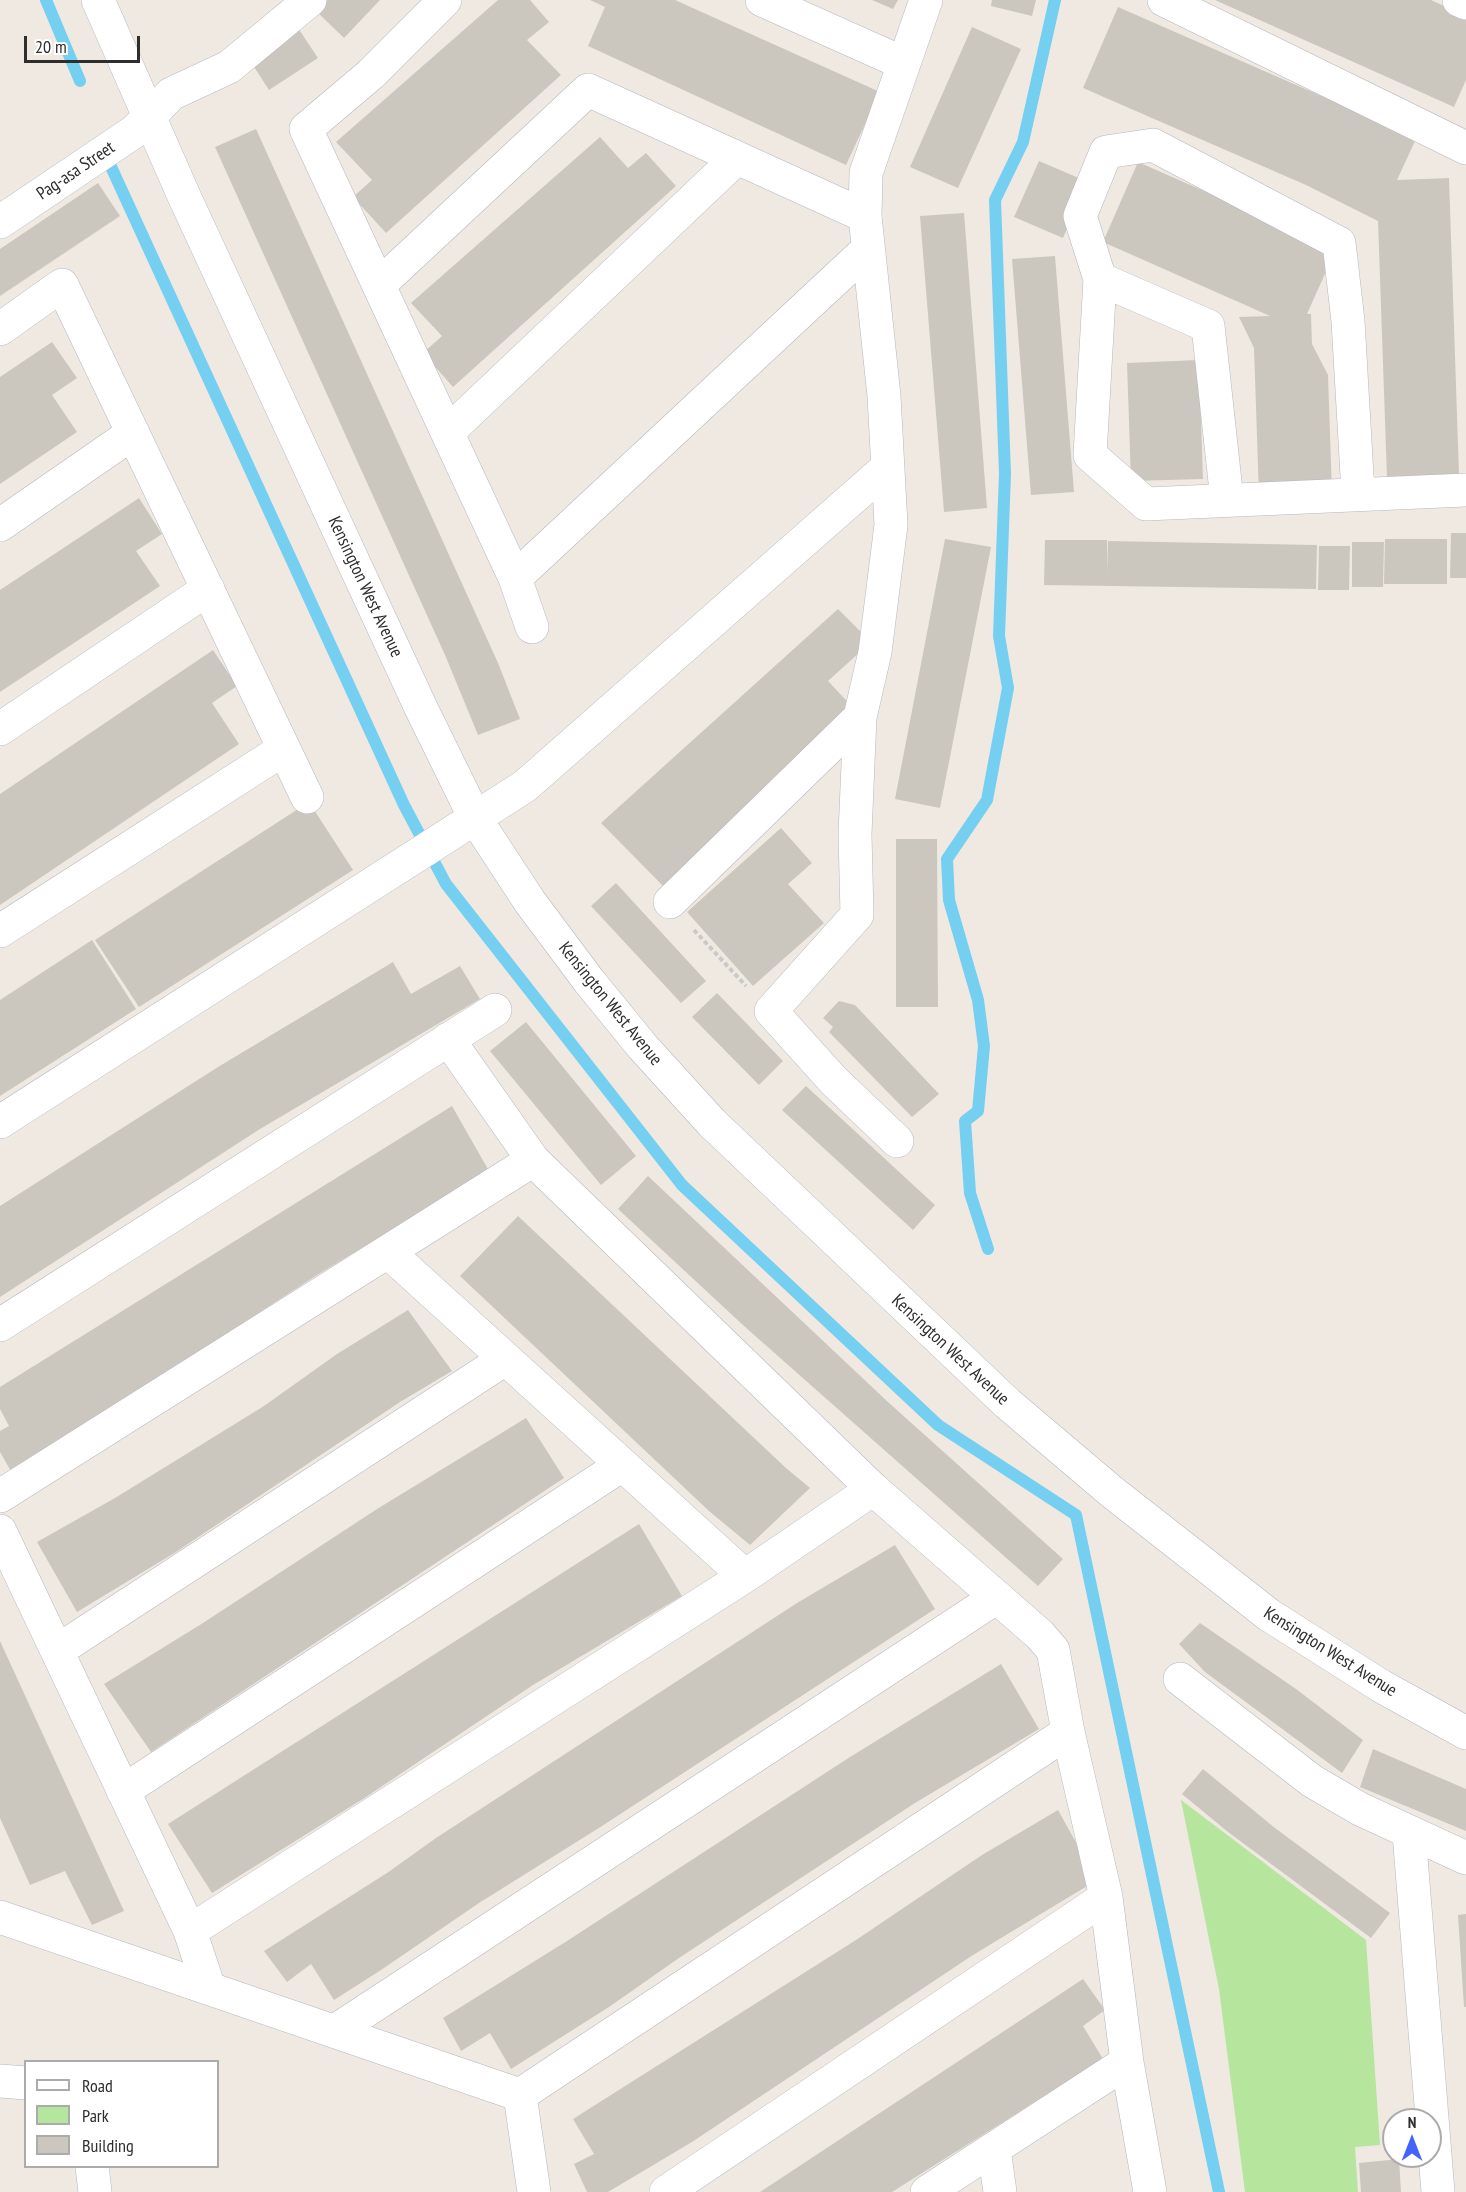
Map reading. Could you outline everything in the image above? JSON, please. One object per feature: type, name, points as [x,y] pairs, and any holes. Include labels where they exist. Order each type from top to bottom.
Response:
[{"type":"street","name":"Kensington West Avenue","points":[[98,0],[149,117],[416,697],[475,818],[530,902],[583,972],[642,1046],[681,1089],[788,1198],[1007,1403],[1112,1492],[1269,1616],[1381,1686],[1466,1732]]},
{"type":"street","name":"Pag-asa Street","points":[[0,222],[135,131],[171,94],[229,67],[310,0]]},
{"type":"street","points":[[445,0],[371,74],[306,129],[515,578],[532,627]]},
{"type":"street","points":[[762,0],[903,63]]},
{"type":"street","points":[[897,1141],[833,1080],[771,1011],[857,915],[855,834],[860,717],[875,652],[891,525],[884,396],[865,216],[866,173],[926,0]]},
{"type":"street","points":[[1164,0],[1466,148]]},
{"type":"street","points":[[1459,0],[1466,3]]},
{"type":"street","points":[[379,285],[588,90],[865,216]]},
{"type":"street","points":[[1358,494],[1348,321],[1339,243],[1154,145],[1107,152],[1080,216],[1100,279],[1090,455],[1146,504],[1466,490]]},
{"type":"street","points":[[448,432],[737,158]]},
{"type":"street","points":[[515,578],[868,249]]},
{"type":"street","points":[[1100,279],[1208,326],[1227,500]]},
{"type":"street","points":[[0,329],[62,285],[307,797]]},
{"type":"street","points":[[0,525],[133,433]]},
{"type":"street","points":[[0,1122],[532,781],[888,467]]},
{"type":"street","points":[[0,729],[208,589]]},
{"type":"street","points":[[670,902],[860,717]]},
{"type":"street","points":[[0,931],[284,749]]},
{"type":"street","points":[[0,1325],[495,1010]]},
{"type":"street","points":[[448,1039],[533,1160],[873,1490],[1040,1635],[1053,1650],[1068,1732],[1106,1897],[1126,2062],[1150,2192]]},
{"type":"street","points":[[0,1496],[533,1160]]},
{"type":"street","points":[[388,1252],[745,1576]]},
{"type":"street","points":[[57,1651],[505,1359]]},
{"type":"street","points":[[123,1791],[622,1465]]},
{"type":"street","points":[[190,1931],[745,1576],[873,1490]]},
{"type":"street","points":[[0,1531],[190,1931],[209,1988]]},
{"type":"street","points":[[335,2031],[997,1598]]},
{"type":"street","points":[[1180,1679],[1312,1781],[1360,1809],[1466,1858]]},
{"type":"street","points":[[520,2095],[1068,1732]]},
{"type":"street","points":[[1408,1833],[1438,2192]]},
{"type":"street","points":[[666,2192],[1106,1897]]},
{"type":"street","points":[[0,1917],[520,2095]]},
{"type":"street","points":[[927,2192],[1126,2062]]},
{"type":"street","points":[[0,2081],[24,2083]]},
{"type":"street","points":[[520,2095],[534,2192]]},
{"type":"street","points":[[994,2149],[1000,2192]]},
{"type":"street","points":[[92,2168],[95,2192]]},
{"type":"path","points":[[670,902],[771,1011]]},
{"type":"green space","points":[[1181,1800],[1366,1940],[1380,2145],[1355,2147],[1358,2192],[1245,2192],[1219,1989]]},
{"type":"building","points":[[322,0],[380,0],[344,38],[314,9]]},
{"type":"building","points":[[498,0],[530,0],[549,22],[527,40],[561,75],[386,233],[353,197],[372,180],[336,142]]},
{"type":"building","points":[[590,0],[675,0],[880,92],[846,165],[588,46],[605,7]]},
{"type":"building","points":[[872,0],[898,0],[893,9]]},
{"type":"building","points":[[992,0],[1036,0],[1032,16],[991,6]]},
{"type":"building","points":[[1215,0],[1431,0],[1466,16],[1466,80],[1454,107]]},
{"type":"building","points":[[1118,7],[1342,105],[1415,141],[1397,180],[1449,178],[1459,475],[1387,478],[1378,221],[1306,185],[1083,88]]},
{"type":"building","points":[[296,25],[318,58],[269,90],[247,56]]},
{"type":"building","points":[[972,27],[1021,49],[958,188],[910,167]]},
{"type":"building","points":[[256,129],[498,663],[520,719],[478,735],[445,655],[215,147]]},
{"type":"building","points":[[600,137],[628,168],[646,153],[676,186],[453,387],[423,353],[442,336],[411,303]]},
{"type":"building","points":[[1039,161],[1088,182],[1063,238],[1014,217]]},
{"type":"building","points":[[1138,162],[1336,249],[1307,314],[1311,314],[1312,344],[1328,375],[1332,493],[1259,496],[1254,348],[1239,317],[1270,316],[1103,242]]},
{"type":"building","points":[[98,183],[120,216],[0,296],[0,249]]},
{"type":"building","points":[[964,213],[987,508],[944,512],[920,216]]},
{"type":"building","points":[[1055,256],[1074,492],[1031,495],[1012,259]]},
{"type":"building","points":[[52,342],[77,378],[52,395],[77,432],[0,484],[0,377]]},
{"type":"building","points":[[1199,360],[1203,479],[1131,481],[1127,363]]},
{"type":"building","points":[[139,498],[162,534],[136,551],[160,586],[0,692],[0,590]]},
{"type":"building","points":[[1451,533],[1466,533],[1466,578],[1450,578]]},
{"type":"building","points":[[945,539],[991,547],[940,808],[895,799]]},
{"type":"building","points":[[1385,539],[1447,539],[1447,584],[1384,584]]},
{"type":"building","points":[[1045,540],[1107,540],[1107,573],[1108,541],[1317,545],[1316,589],[1044,585]]},
{"type":"building","points":[[1352,542],[1384,542],[1383,587],[1352,587]]},
{"type":"building","points":[[1319,546],[1350,546],[1349,590],[1318,590]]},
{"type":"building","points":[[838,609],[871,642],[828,681],[858,713],[667,890],[601,823]]},
{"type":"building","points":[[213,650],[237,686],[212,703],[239,744],[0,905],[0,794]]},
{"type":"building","points":[[309,802],[353,870],[139,1007],[95,940]]},
{"type":"building","points":[[781,828],[812,863],[788,884],[824,923],[753,986],[687,912]]},
{"type":"building","points":[[896,839],[937,839],[938,1007],[896,1007]]},
{"type":"building","points":[[616,883],[706,981],[681,1003],[591,906]]},
{"type":"building","points":[[92,940],[136,1009],[0,1096],[0,1000]]},
{"type":"building","points":[[393,962],[411,994],[460,966],[480,999],[260,1129],[0,1297],[0,1206],[218,1067]]},
{"type":"building","points":[[717,993],[783,1061],[759,1085],[692,1017]]},
{"type":"building","points":[[839,1001],[855,1005],[939,1094],[912,1117],[829,1032],[833,1027],[823,1018]]},
{"type":"building","points":[[526,1022],[636,1156],[601,1185],[490,1051]]},
{"type":"building","points":[[806,1086],[935,1205],[913,1230],[782,1110]]},
{"type":"building","points":[[452,1106],[489,1171],[317,1275],[12,1473],[0,1452],[0,1431],[9,1426],[0,1409],[0,1387]]},
{"type":"building","points":[[648,1176],[888,1402],[1063,1559],[1038,1586],[744,1326],[618,1209]]},
{"type":"building","points":[[518,1216],[810,1488],[750,1545],[709,1511],[460,1276]]},
{"type":"building","points":[[408,1310],[452,1371],[400,1402],[176,1552],[77,1612],[37,1542],[115,1498],[264,1406],[337,1354]]},
{"type":"building","points":[[526,1418],[564,1478],[151,1752],[104,1684],[203,1623],[377,1509]]},
{"type":"building","points":[[639,1524],[682,1596],[533,1685],[366,1797],[212,1893],[168,1824]]},
{"type":"building","points":[[895,1545],[935,1609],[602,1826],[479,1903],[381,1970],[334,2000],[311,1964],[287,1982],[264,1951],[387,1873],[436,1838],[797,1603]]},
{"type":"building","points":[[1200,1623],[1296,1689],[1363,1740],[1342,1773],[1205,1672],[1179,1644]]},
{"type":"building","points":[[0,1641],[124,1911],[92,1925],[65,1871],[30,1885],[0,1818]]},
{"type":"building","points":[[1001,1664],[1039,1729],[915,1803],[679,1958],[609,2007],[511,2069],[490,2033],[461,2051],[443,2018],[567,1941],[850,1757]]},
{"type":"building","points":[[1373,1749],[1466,1789],[1466,1831],[1360,1787]]},
{"type":"building","points":[[1203,1769],[1275,1828],[1390,1913],[1371,1938],[1228,1832],[1182,1794]]},
{"type":"building","points":[[1058,1810],[1097,1880],[973,1955],[692,2142],[608,2192],[587,2192],[574,2164],[594,2154],[573,2119],[856,1940],[982,1855]]},
{"type":"building","points":[[1466,1914],[1466,2007],[1464,2007],[1458,1915]]},
{"type":"building","points":[[1083,1979],[1105,2010],[1083,2026],[1103,2059],[892,2192],[760,2192]]},
{"type":"building","points":[[1382,2161],[1382,2168],[1400,2168],[1401,2192],[1361,2192],[1359,2163]]},
{"type":"waterway","points":[[46,0],[80,81]]},
{"type":"waterway","points":[[988,1249],[970,1193],[965,1121],[978,1111],[984,1046],[978,1000],[949,900],[947,859],[987,800],[1008,688],[999,636],[1005,474],[995,200],[1023,142],[1055,0]]},
{"type":"waterway","points":[[107,158],[404,805],[446,884],[682,1185],[938,1425],[1076,1515],[1219,2192]]}]
